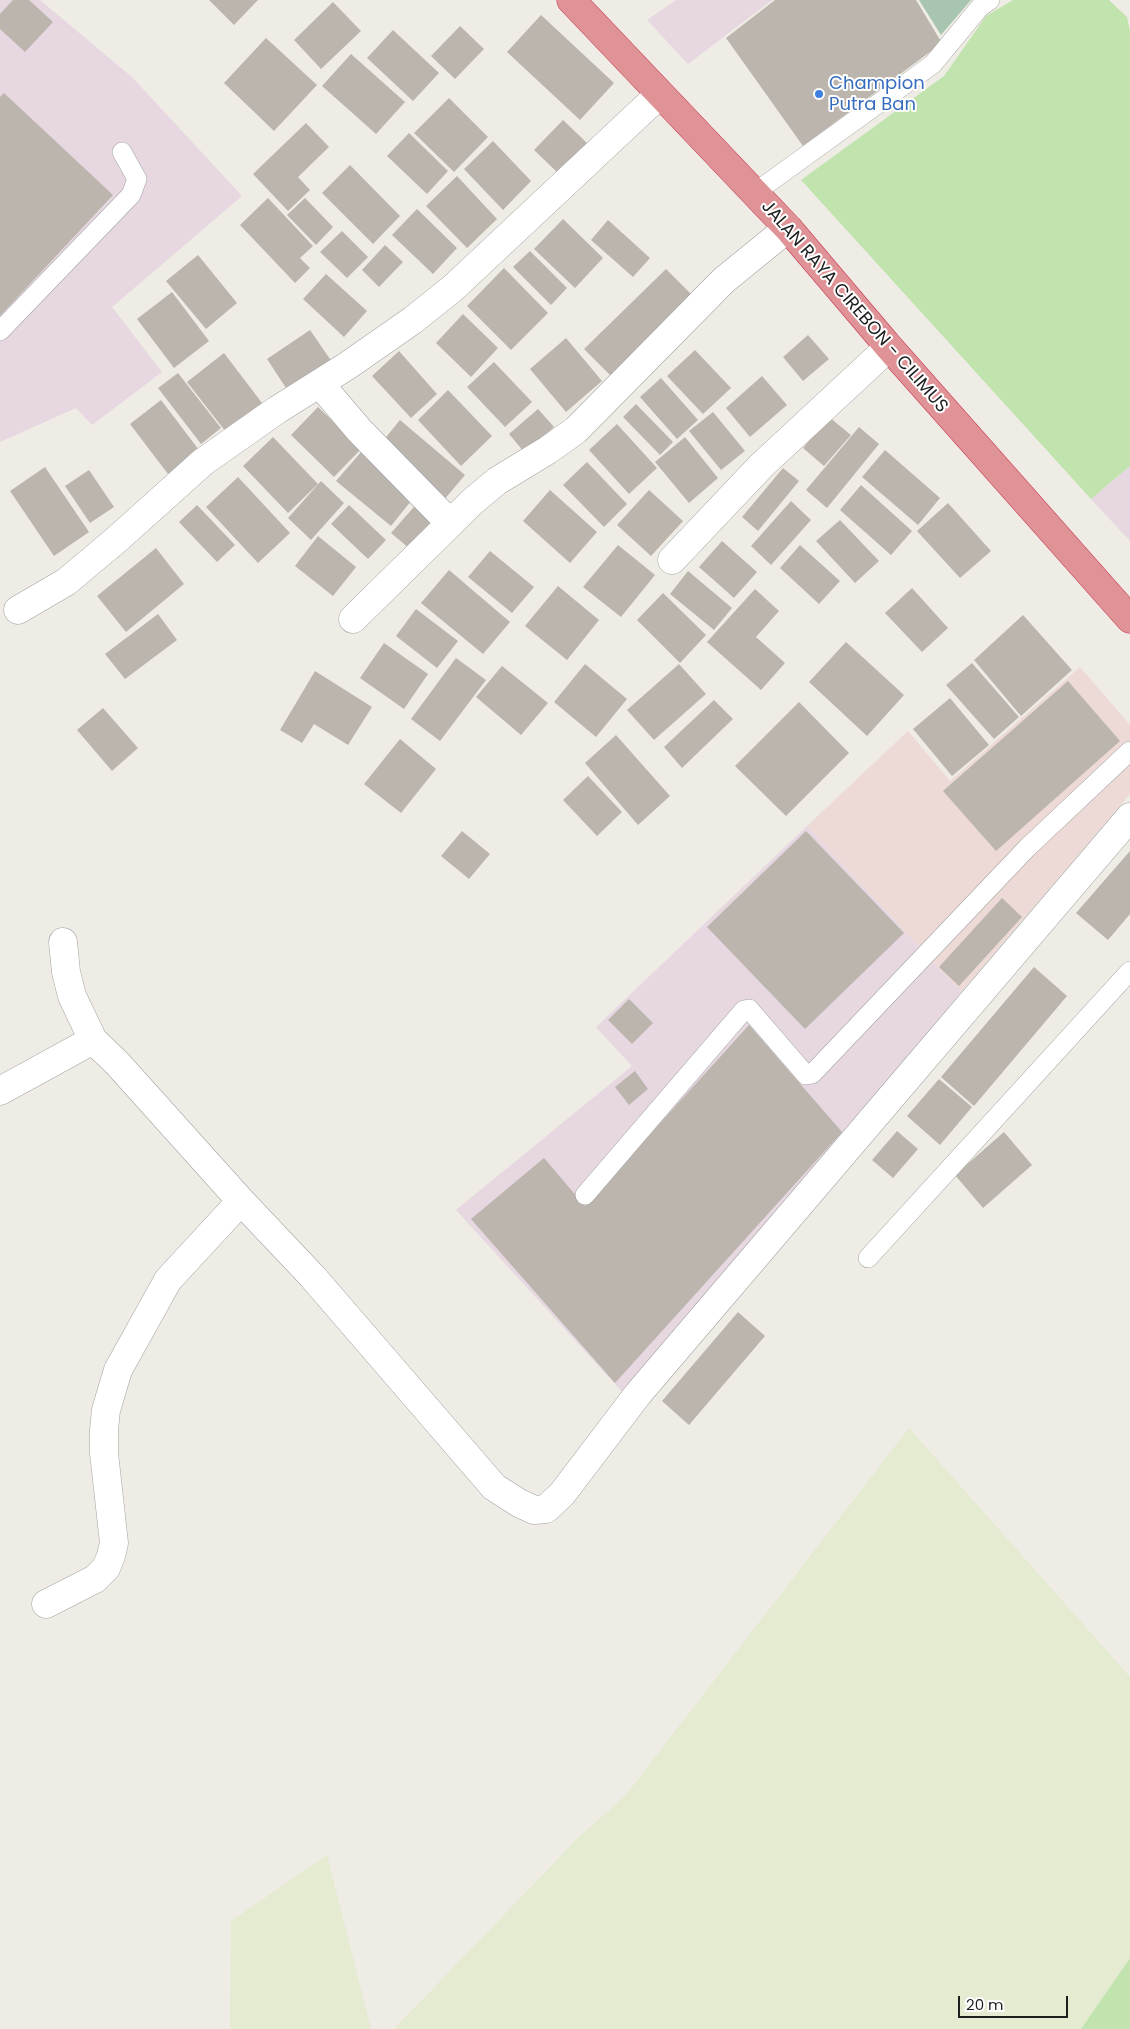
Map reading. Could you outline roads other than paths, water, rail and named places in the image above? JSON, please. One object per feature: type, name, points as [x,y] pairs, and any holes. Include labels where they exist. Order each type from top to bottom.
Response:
[{"type":"highway","name":"JALAN RAYA CIREBON - CILIMUS","points":[[570,0],[753,194],[788,228],[889,347],[1130,620]]},
{"type":"street","points":[[18,610],[66,582],[203,462],[413,320],[453,288],[660,94]]},
{"type":"street","points":[[353,619],[450,523],[497,481],[548,450],[576,430],[724,280],[788,228]]},
{"type":"street","points":[[672,560],[761,466],[889,347]]},
{"type":"street","points":[[320,384],[359,430],[450,523]]},
{"type":"street","points":[[63,942],[66,972],[72,996],[94,1040],[312,1276],[494,1487],[519,1504],[534,1510],[546,1509],[562,1494],[638,1394],[1130,816]]},
{"type":"street","points":[[0,1091],[94,1040]]},
{"type":"street","points":[[46,1604],[95,1579],[106,1568],[114,1543],[104,1453],[104,1430],[106,1410],[118,1370],[168,1280],[241,1201]]},
{"type":"lane","points":[[753,194],[934,64],[980,7],[990,0]]},
{"type":"lane","points":[[0,331],[131,195],[137,180],[122,152]]},
{"type":"lane","points":[[585,1195],[744,1010],[748,1009],[806,1075],[812,1074],[1027,848],[1130,751]]},
{"type":"lane","points":[[868,1258],[1130,971]]},
{"type":"place","name":"Champion Putra Ban","points":[[819,94]]}]
